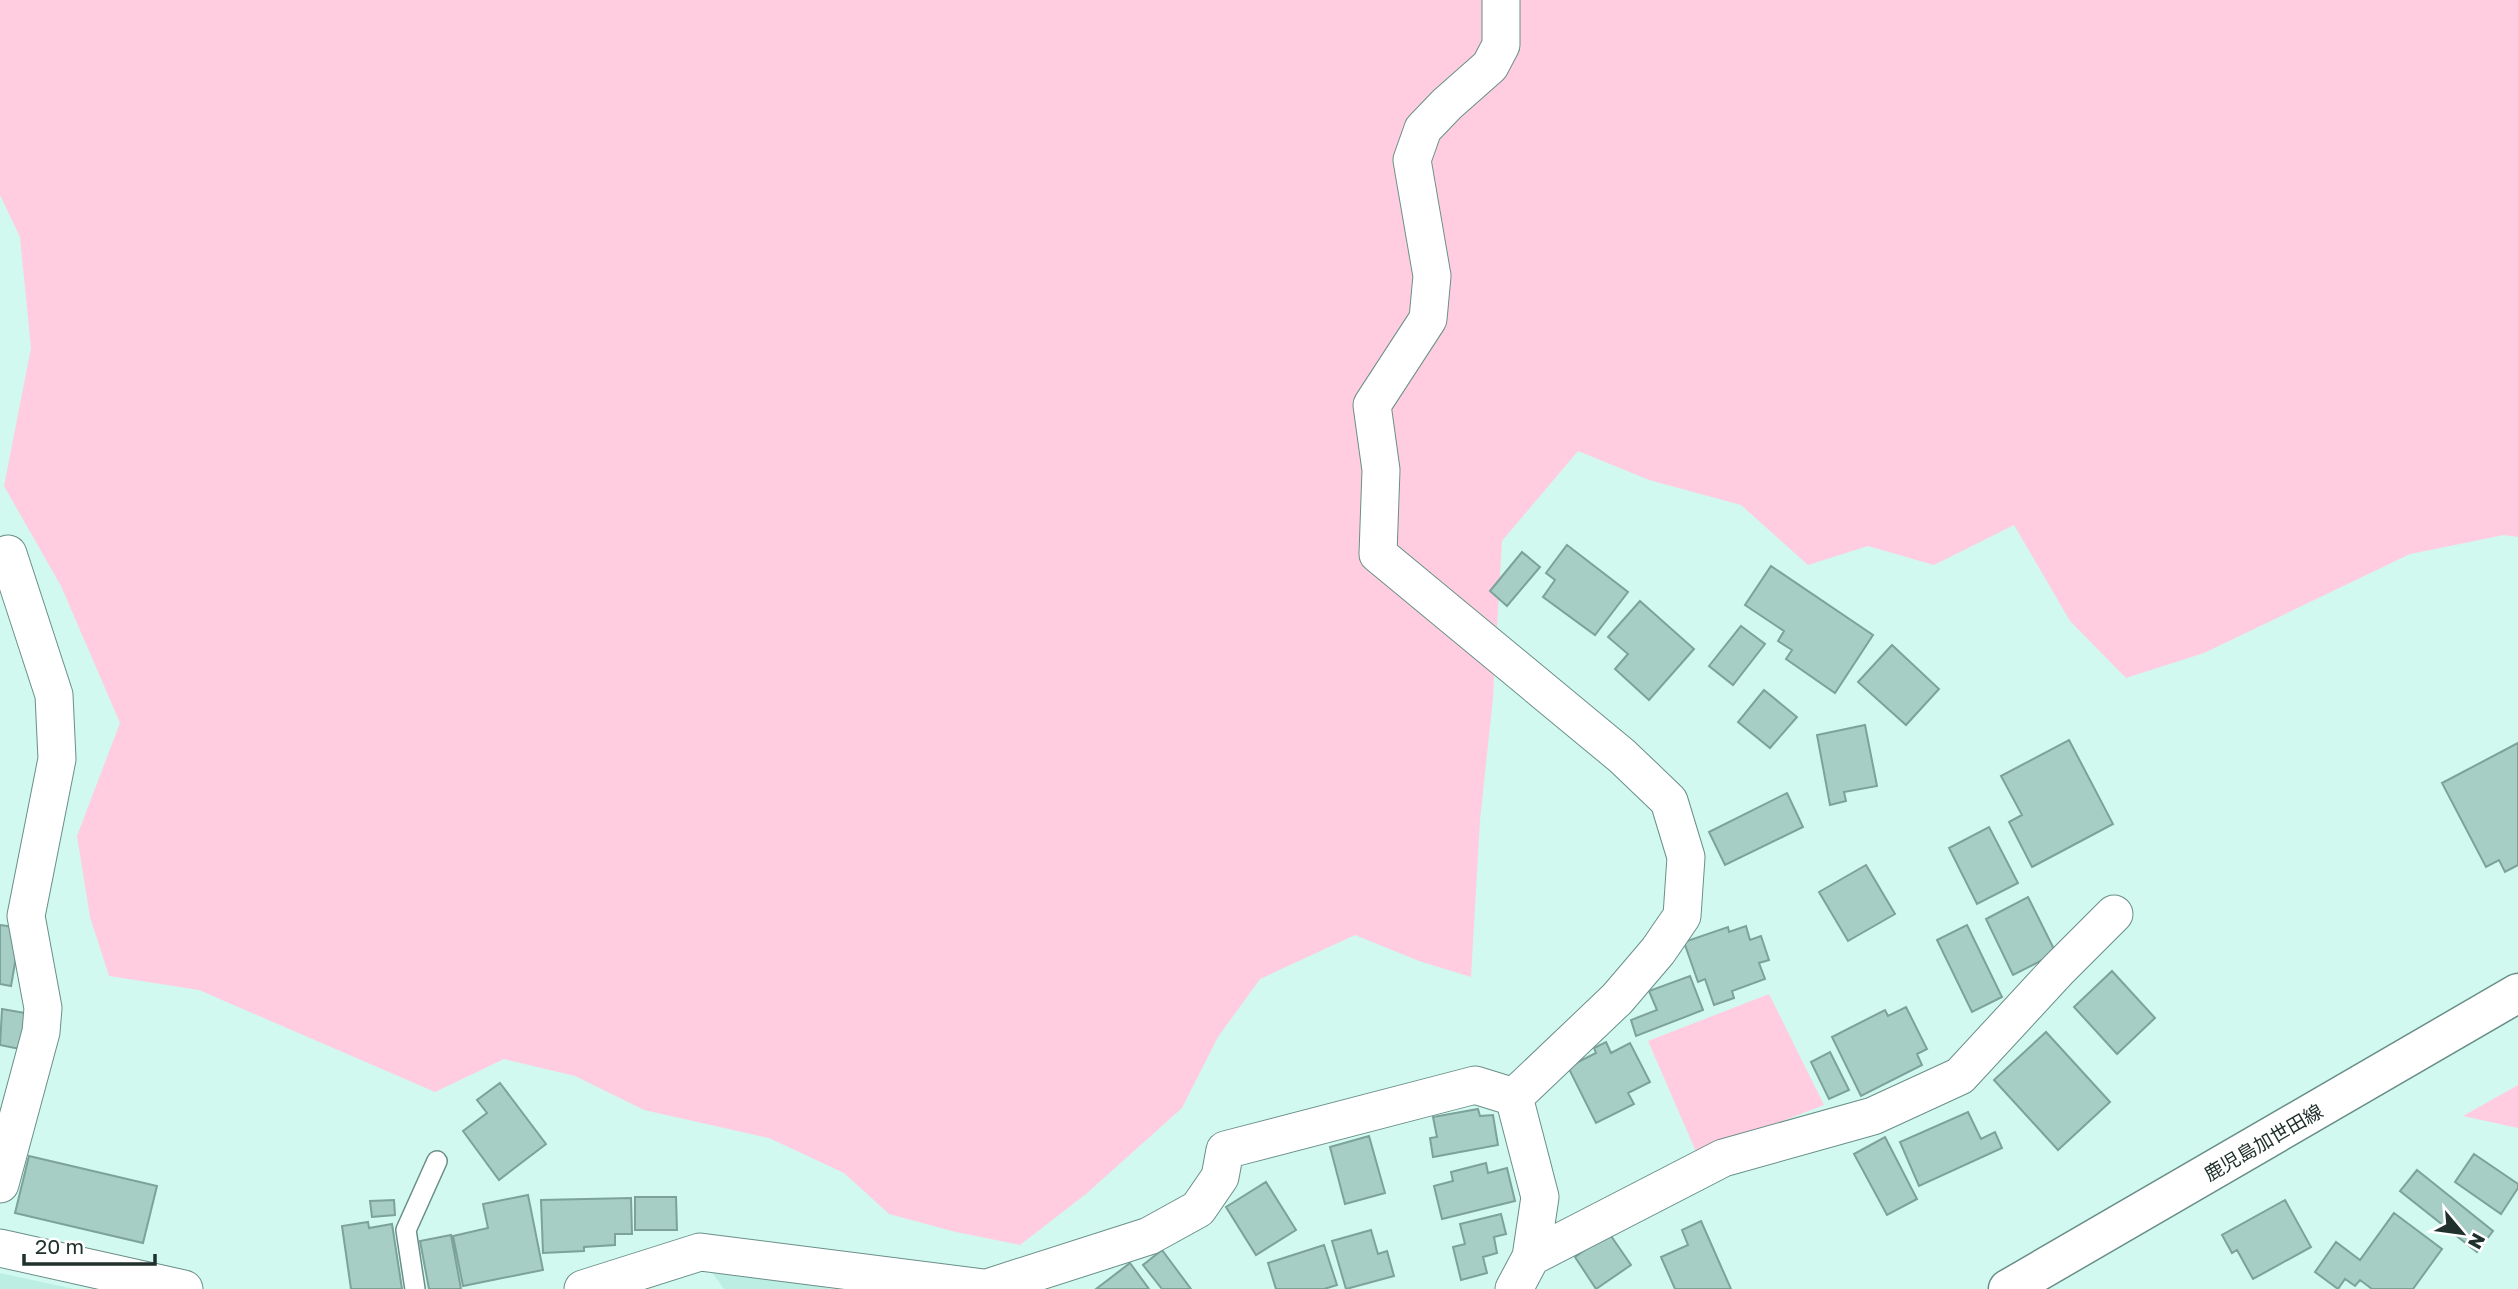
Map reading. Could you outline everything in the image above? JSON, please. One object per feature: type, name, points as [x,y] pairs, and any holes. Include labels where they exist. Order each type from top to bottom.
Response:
[{"type":"main road","name":"鹿児島加世田線","points":[[2008,1289],[2518,993]]},
{"type":"street","points":[[1501,0],[1501,45],[1490,66],[1423,129],[1412,160],[1432,276],[1428,319],[1372,405],[1381,470],[1378,554],[1622,755],[1669,801],[1686,857],[1682,916],[1658,951],[1616,999],[1514,1097]]},
{"type":"street","points":[[0,1184],[41,1032],[43,1008],[26,916],[15,891],[57,759],[54,695],[8,554]]},
{"type":"street","points":[[1531,1257],[1723,1158],[1873,1116],[1960,1076],[2114,914]]},
{"type":"street","points":[[583,1289],[700,1251],[991,1288],[1149,1236],[1198,1209],[1220,1177],[1225,1150],[1475,1085],[1514,1097]]},
{"type":"street","points":[[1514,1097],[1540,1197],[1531,1257],[1514,1289]]},
{"type":"street","points":[[0,1248],[184,1289]]},
{"type":"lane","points":[[415,1289],[406,1230],[437,1161]]},
{"type":"shaded area","points":[[0,0],[2518,0],[2518,537],[2504,535],[2410,554],[2204,653],[2126,678],[2070,621],[2014,525],[1934,565],[1868,546],[1808,565],[1741,505],[1649,480],[1578,451],[1502,541],[1493,698],[1480,820],[1471,977],[1419,961],[1355,935],[1260,979],[1218,1037],[1182,1108],[1086,1194],[1020,1245],[956,1232],[889,1214],[844,1173],[769,1138],[644,1110],[575,1076],[504,1059],[435,1092],[199,990],[109,976],[90,917],[77,836],[120,723],[61,586],[4,486],[31,348],[20,237],[0,195]]},
{"type":"shaded area","points":[[1769,994],[1824,1105],[1697,1154],[1648,1041]]},
{"type":"shaded area","points":[[2518,1085],[2518,1128],[2463,1116]]},
{"type":"shaded area","points":[[711,1271],[818,1286],[832,1289],[724,1289]]},
{"type":"shaded area","points":[[0,1273],[74,1289],[0,1289]]},
{"type":"building","points":[[1567,545],[1628,592],[1595,635],[1543,597],[1555,580],[1546,573]]},
{"type":"building","points":[[1522,552],[1540,567],[1507,606],[1490,591]]},
{"type":"building","points":[[1771,566],[1873,635],[1835,693],[1786,659],[1792,650],[1778,641],[1784,631],[1745,605]]},
{"type":"building","points":[[1640,601],[1694,649],[1649,700],[1615,669],[1628,654],[1608,637]]},
{"type":"building","points":[[1741,626],[1765,644],[1733,685],[1709,666]]},
{"type":"building","points":[[1892,645],[1939,689],[1906,725],[1858,682]]},
{"type":"building","points":[[1764,690],[1797,717],[1770,748],[1738,722]]},
{"type":"building","points":[[1865,725],[1877,786],[1844,792],[1846,801],[1830,805],[1817,735]]},
{"type":"building","points":[[2069,740],[2113,824],[2032,867],[2009,822],[2022,815],[2001,776]]},
{"type":"building","points":[[2518,743],[2518,865],[2505,872],[2499,860],[2486,867],[2442,783]]},
{"type":"building","points":[[1787,793],[1803,827],[1725,865],[1709,832]]},
{"type":"building","points":[[1989,827],[2018,883],[1977,904],[1949,848]]},
{"type":"building","points":[[1866,865],[1895,914],[1848,941],[1819,892]]},
{"type":"building","points":[[2028,897],[2056,953],[2013,975],[1986,919]]},
{"type":"building","points":[[0,925],[14,927],[19,940],[11,986],[0,984]]},
{"type":"building","points":[[1967,925],[2002,997],[1972,1012],[1937,940]]},
{"type":"building","points":[[1746,926],[1750,940],[1761,936],[1769,960],[1759,963],[1765,979],[1732,991],[1734,998],[1714,1005],[1705,979],[1698,982],[1684,942],[1728,927],[1729,932]]},
{"type":"building","points":[[2112,971],[2155,1018],[2117,1054],[2074,1007]]},
{"type":"building","points":[[1690,976],[1703,1010],[1636,1036],[1631,1020],[1657,1010],[1649,991]]},
{"type":"building","points":[[1906,1007],[1927,1049],[1917,1054],[1922,1065],[1861,1096],[1832,1037],[1885,1010],[1888,1016]]},
{"type":"building","points":[[2,1009],[31,1014],[25,1050],[0,1045]]},
{"type":"building","points":[[2046,1032],[2110,1102],[2058,1150],[1994,1080]]},
{"type":"building","points":[[1606,1042],[1611,1053],[1630,1043],[1650,1082],[1628,1093],[1634,1104],[1596,1123],[1568,1067],[1596,1053],[1594,1048]]},
{"type":"building","points":[[1830,1052],[1849,1090],[1829,1099],[1811,1062]]},
{"type":"building","points":[[500,1083],[546,1144],[499,1180],[463,1131],[487,1113],[477,1100]]},
{"type":"building","points":[[1478,1109],[1480,1116],[1493,1115],[1498,1145],[1433,1157],[1430,1138],[1437,1137],[1433,1117]]},
{"type":"building","points":[[1968,1112],[1981,1139],[1995,1132],[2002,1148],[1919,1186],[1900,1142]]},
{"type":"building","points":[[1369,1136],[1385,1193],[1345,1204],[1330,1147]]},
{"type":"building","points":[[1885,1137],[1917,1199],[1887,1215],[1854,1154]]},
{"type":"building","points":[[2474,1154],[2518,1184],[2501,1214],[2455,1182]]},
{"type":"building","points":[[29,1156],[157,1186],[143,1243],[15,1213]]},
{"type":"building","points":[[1486,1163],[1488,1173],[1507,1168],[1515,1201],[1442,1219],[1434,1186],[1453,1181],[1451,1172]]},
{"type":"building","points":[[2417,1170],[2493,1231],[2477,1252],[2400,1191]]},
{"type":"building","points":[[1266,1182],[1296,1230],[1256,1255],[1226,1207]]},
{"type":"building","points":[[528,1195],[543,1270],[463,1286],[453,1236],[488,1228],[483,1204]]},
{"type":"building","points":[[635,1197],[676,1197],[677,1230],[635,1230]]},
{"type":"building","points":[[631,1198],[632,1234],[615,1234],[615,1245],[584,1247],[584,1251],[543,1253],[541,1200]]},
{"type":"building","points":[[394,1200],[395,1215],[372,1217],[370,1201]]},
{"type":"building","points":[[2285,1200],[2311,1247],[2253,1279],[2237,1250],[2232,1253],[2222,1235]]},
{"type":"building","points":[[2394,1213],[2442,1249],[2413,1289],[2372,1289],[2360,1280],[2355,1286],[2345,1279],[2338,1289],[2315,1272],[2336,1242],[2360,1260]]},
{"type":"building","points":[[1501,1214],[1506,1234],[1494,1237],[1497,1253],[1483,1257],[1487,1273],[1461,1280],[1453,1247],[1465,1244],[1460,1224]]},
{"type":"building","points":[[1701,1221],[1731,1289],[1675,1289],[1661,1257],[1688,1245],[1682,1230]]},
{"type":"building","points":[[368,1222],[369,1228],[392,1224],[402,1289],[351,1289],[342,1226]]},
{"type":"building","points":[[1371,1230],[1378,1254],[1387,1251],[1394,1276],[1346,1289],[1332,1241]]},
{"type":"building","points":[[1609,1233],[1631,1265],[1596,1289],[1575,1257]]},
{"type":"building","points":[[451,1235],[461,1289],[429,1289],[420,1241]]},
{"type":"building","points":[[1324,1245],[1337,1285],[1324,1289],[1276,1289],[1268,1263]]},
{"type":"building","points":[[1162,1250],[1191,1289],[1162,1289],[1143,1265]]},
{"type":"building","points":[[1130,1263],[1149,1289],[1096,1289]]}]
